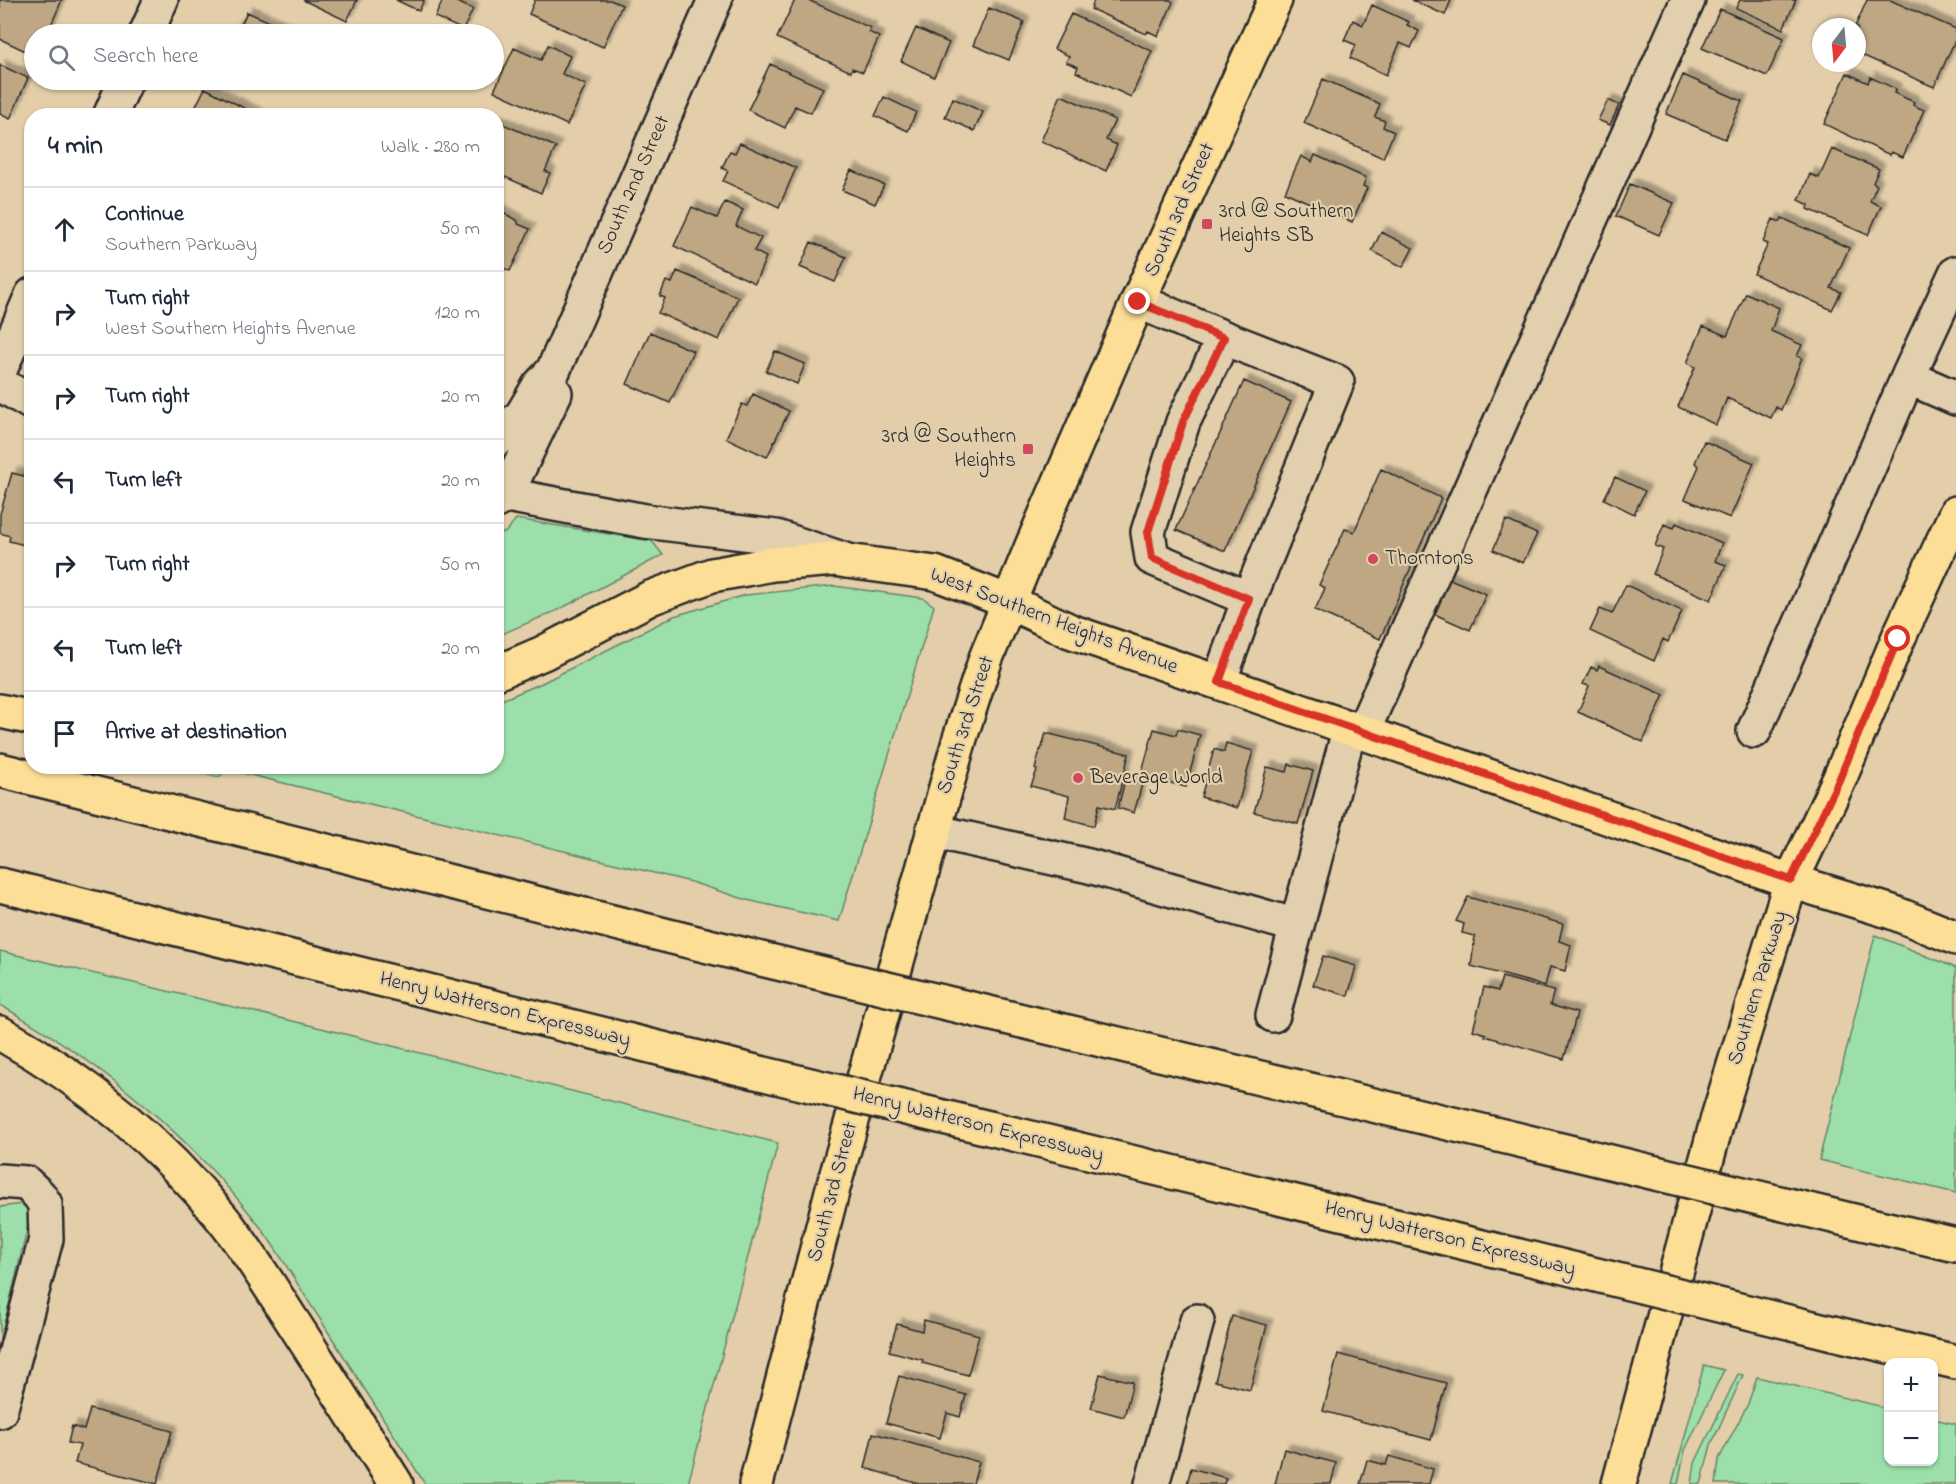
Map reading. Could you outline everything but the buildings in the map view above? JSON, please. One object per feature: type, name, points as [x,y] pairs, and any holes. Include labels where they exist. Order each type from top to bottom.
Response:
[{"type":"main road","name":"South 3rd Street","points":[[756,1484],[832,1188],[933,831],[986,658],[1138,302],[1275,0]]},
{"type":"main road","name":"Southern Parkway","points":[[1619,1484],[1719,1114],[1791,880],[1839,780],[1898,639],[1948,554],[1956,513]]},
{"type":"main road","points":[[504,670],[543,653],[650,598],[712,575],[773,564],[835,559],[846,561]]},
{"type":"main road","name":"West Southern Heights Avenue","points":[[846,561],[935,573],[1009,602],[1070,631],[1791,880],[1892,912],[1956,938]]},
{"type":"main road","points":[[0,711],[24,716]]},
{"type":"main road","points":[[0,770],[761,959],[1956,1245]]},
{"type":"main road","name":"Henry Watterson Expressway","points":[[0,885],[731,1066],[1956,1362]]},
{"type":"main road","points":[[0,1033],[34,1052],[109,1107],[183,1174],[222,1219],[263,1275],[396,1484]]},
{"type":"street","points":[[150,24],[161,0]]},
{"type":"street","name":"South 2nd Street","points":[[504,432],[522,415],[539,386],[553,371],[715,0]]},
{"type":"street","points":[[1273,1016],[1297,926],[1356,729],[1688,0]]},
{"type":"street","points":[[114,108],[122,90]]},
{"type":"street","points":[[1754,731],[1908,377],[1956,273]]},
{"type":"street","points":[[1138,302],[1337,382],[1249,599],[1219,682]]},
{"type":"street","points":[[0,370],[24,314]]},
{"type":"street","points":[[1224,338],[1183,422],[1148,532],[1152,558],[1249,599]]},
{"type":"street","name":"South 2nd Street","points":[[504,489],[555,393],[553,371]]},
{"type":"street","points":[[1908,377],[1956,398]]},
{"type":"street","points":[[0,383],[24,385]]},
{"type":"street","points":[[0,383],[24,398]]},
{"type":"street","name":"West Southern Heights Avenue","points":[[504,497],[645,521],[776,537],[846,561]]},
{"type":"street","points":[[933,831],[1089,866],[1297,926]]},
{"type":"street","points":[[0,1181],[27,1183],[39,1195],[45,1204],[46,1239],[0,1411]]},
{"type":"street","points":[[1152,1484],[1197,1322]]},
{"type":"green space","points":[[516,519],[652,541],[663,555],[558,610],[504,633],[505,533]]},
{"type":"green space","points":[[834,586],[923,598],[934,606],[839,921],[747,900],[691,882],[247,774],[504,774],[504,699],[542,683],[674,616],[746,595]]},
{"type":"green space","points":[[205,774],[222,774],[219,777]]},
{"type":"green space","points":[[1875,935],[1956,968],[1956,1193],[1819,1160]]},
{"type":"green space","points":[[0,951],[305,1024],[778,1143],[688,1484],[425,1484],[274,1247],[231,1191],[172,1130],[107,1075],[37,1027],[0,1005]]},
{"type":"green space","points":[[22,1204],[28,1207],[29,1222],[0,1341],[0,1207]]},
{"type":"green space","points":[[1704,1365],[1724,1370],[1685,1450],[1678,1484],[1672,1484]]},
{"type":"green space","points":[[1738,1374],[1743,1375],[1711,1445],[1701,1484],[1692,1484],[1695,1463]]},
{"type":"green space","points":[[1757,1377],[1884,1407],[1884,1466],[1938,1466],[1938,1420],[1956,1424],[1956,1484],[1716,1484],[1719,1459],[1748,1404]]},
{"type":"place","name":"3rd @ Southern Heights SB","points":[[1207,224]]},
{"type":"place","name":"3rd @ Southern Heights","points":[[1028,449]]},
{"type":"place","name":"Thorntons","points":[[1373,559]]},
{"type":"place","name":"Beverage World","points":[[1078,778]]},
{"type":"route","points":[[1138,302],[1224,338],[1183,422],[1148,532],[1152,558],[1249,599],[1219,682],[1727,860],[1791,880],[1839,780],[1898,639]]}]
